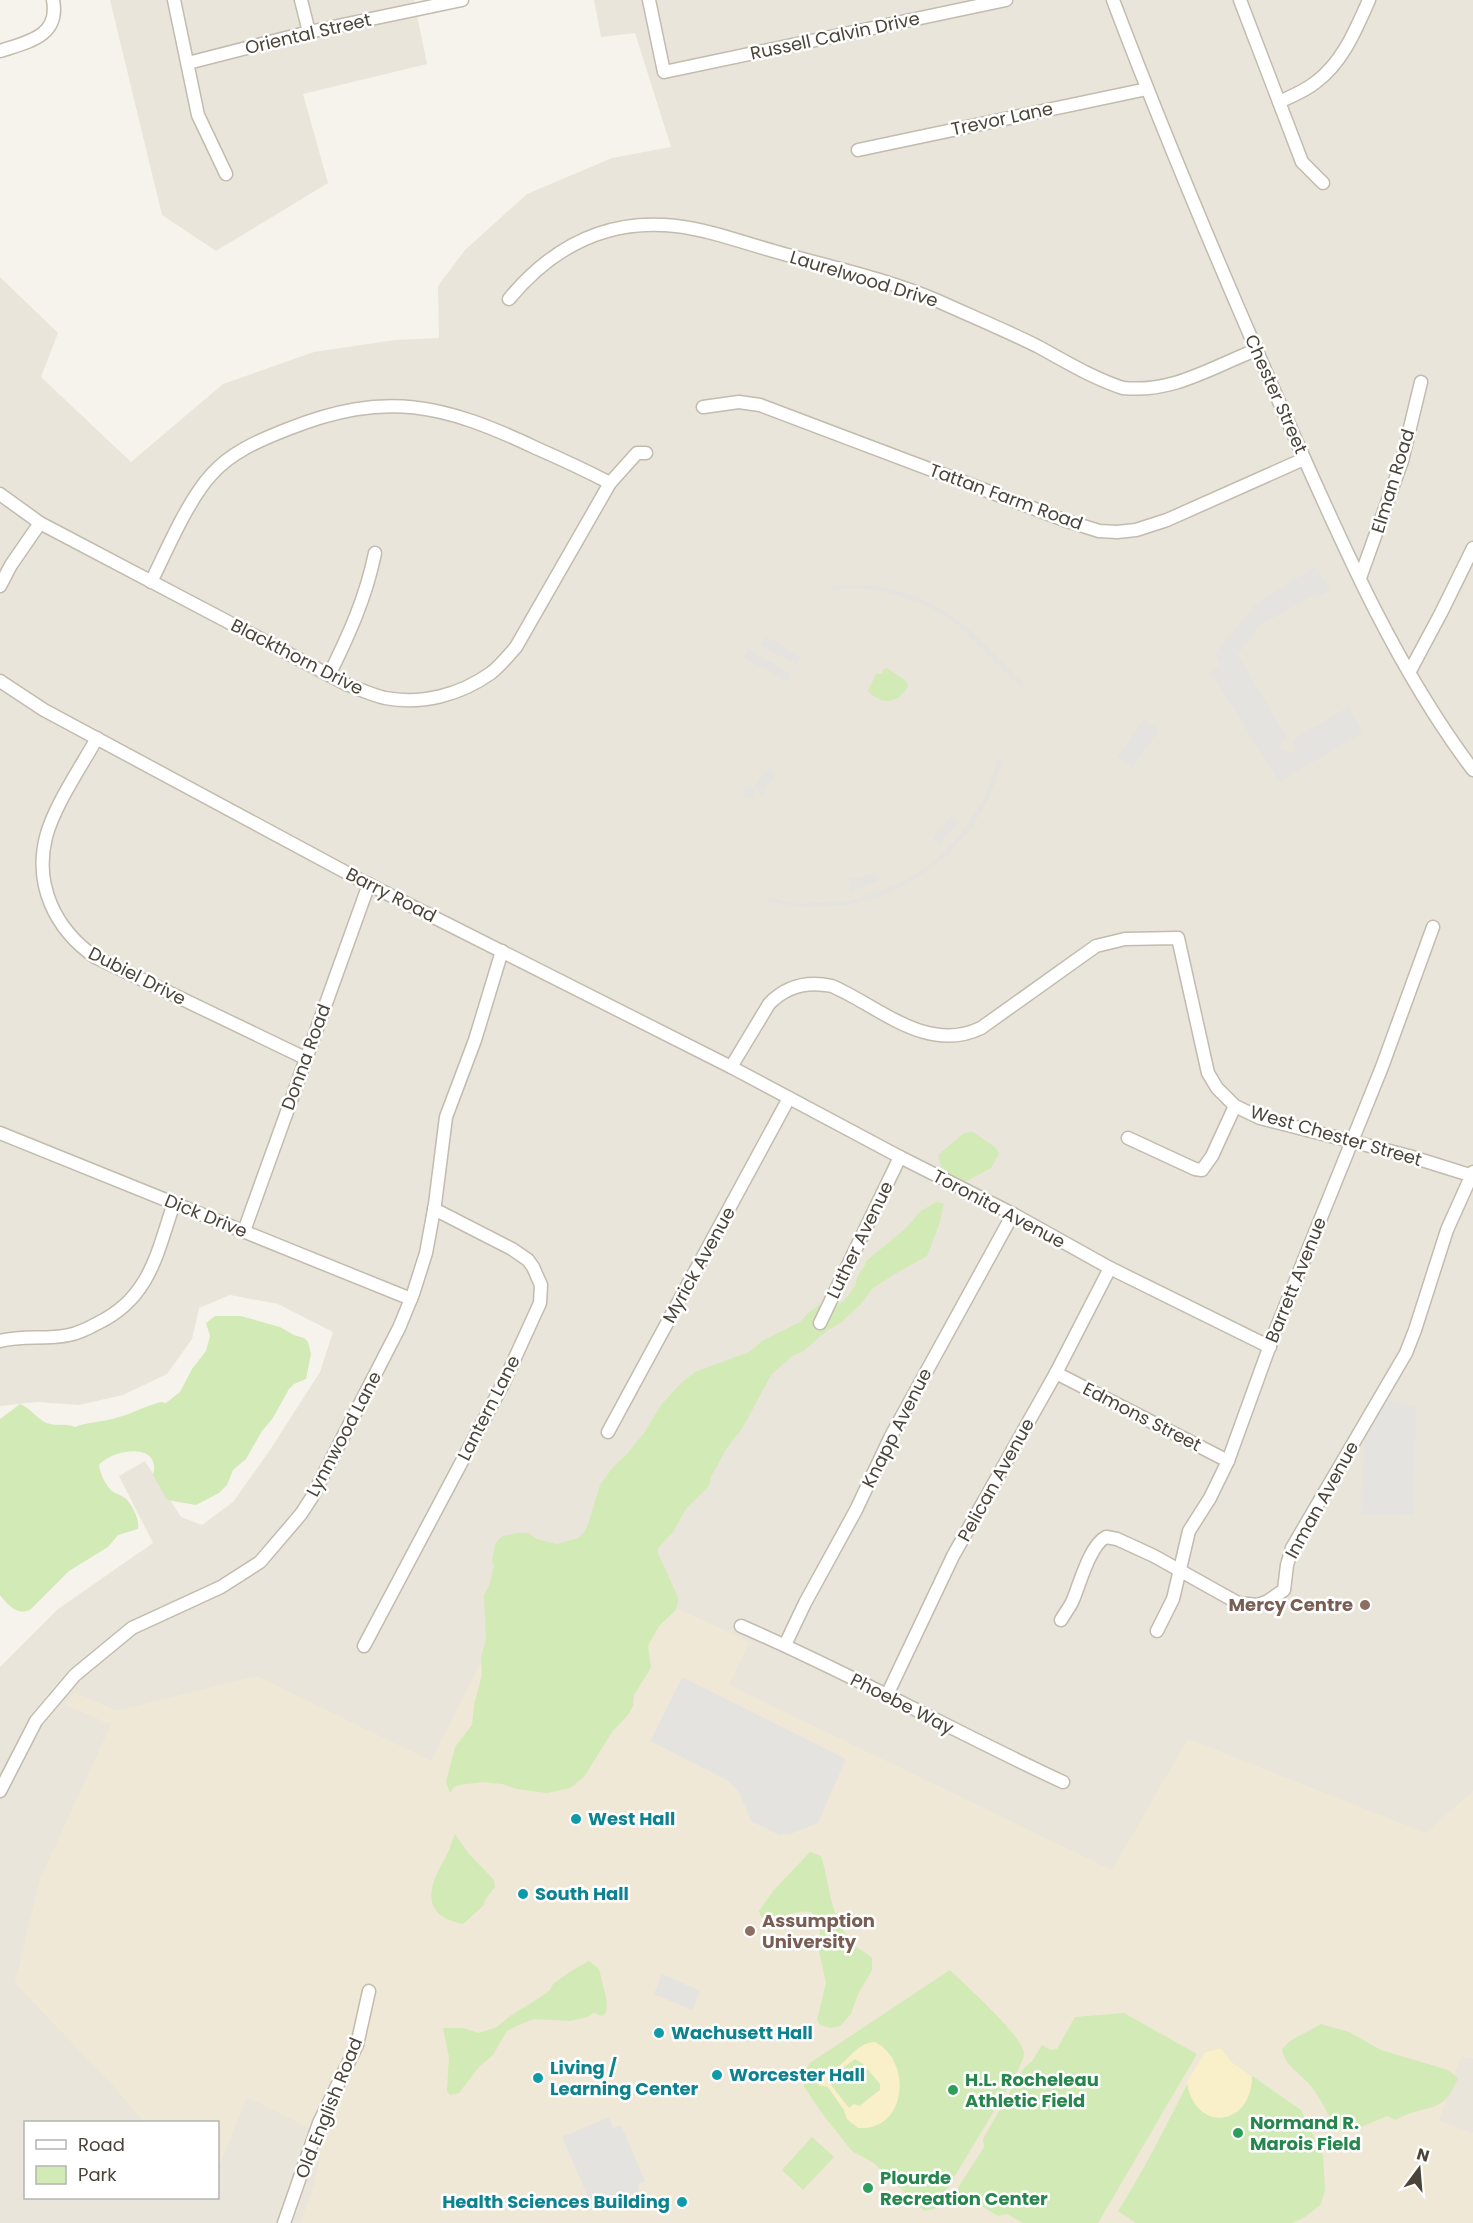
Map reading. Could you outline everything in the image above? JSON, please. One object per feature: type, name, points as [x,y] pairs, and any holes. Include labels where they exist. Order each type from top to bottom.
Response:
[{"type":"street","points":[[0,51],[30,41],[44,33],[52,19],[53,0]]},
{"type":"street","points":[[174,0],[198,115],[226,174]]},
{"type":"street","points":[[302,0],[309,32]]},
{"type":"street","name":"Oriental Street","points":[[188,63],[429,3],[462,0]]},
{"type":"street","name":"Russell Calvin Drive","points":[[649,0],[664,72],[1006,0]]},
{"type":"street","name":"Chester Street","points":[[1113,0],[1147,89],[1304,459],[1360,578],[1425,701],[1473,770]]},
{"type":"street","points":[[1240,0],[1302,162],[1323,183]]},
{"type":"street","points":[[1279,102],[1317,81],[1331,68],[1350,42],[1369,0]]},
{"type":"street","name":"Trevor Lane","points":[[858,150],[1147,89]]},
{"type":"street","name":"Laurelwood Drive","points":[[509,299],[528,276],[553,256],[581,239],[619,228],[675,226],[708,233],[897,286],[936,300],[1123,388],[1140,390],[1177,383],[1256,350]]},
{"type":"street","name":"Elman Road","points":[[1360,578],[1402,461],[1421,382]]},
{"type":"street","name":"Tattan Farm Road","points":[[704,407],[739,402],[760,405],[1070,522],[1111,532],[1136,530],[1167,520],[1304,459]]},
{"type":"street","points":[[151,582],[189,509],[210,475],[231,456],[259,440],[313,419],[345,410],[398,406],[458,415],[488,425],[610,483]]},
{"type":"street","name":"Blackthorn Drive","points":[[0,494],[40,523],[329,675],[384,698],[404,700],[439,697],[461,690],[492,672],[516,647],[610,483],[620,469],[637,453],[646,453]]},
{"type":"street","points":[[0,586],[11,565],[40,523]]},
{"type":"street","points":[[1410,671],[1473,548]]},
{"type":"street","points":[[329,675],[355,621],[369,581],[375,553]]},
{"type":"street","name":"Barry Road","points":[[0,681],[44,710],[369,884],[731,1067]]},
{"type":"street","name":"Dubiel Drive","points":[[96,738],[52,820],[45,844],[44,882],[61,925],[82,948],[95,957],[305,1058]]},
{"type":"street","name":"Donna Road","points":[[244,1231],[369,884]]},
{"type":"street","name":"Barrett Avenue","points":[[1157,1631],[1173,1599],[1189,1531],[1210,1498],[1228,1461],[1270,1347],[1353,1141],[1433,927]]},
{"type":"street","name":"West Chester Street","points":[[731,1067],[763,1011],[777,995],[801,985],[820,983],[845,992],[919,1031],[935,1036],[960,1036],[981,1028],[1096,946],[1125,939],[1178,938],[1208,1073],[1217,1088],[1235,1106],[1260,1118],[1353,1141],[1472,1175]]},
{"type":"street","name":"Lynnwood Lane","points":[[0,1791],[36,1721],[75,1675],[132,1628],[242,1575],[260,1562],[301,1514],[322,1480],[399,1328],[411,1299],[426,1253],[446,1117],[475,1040],[502,951]]},
{"type":"street","name":"Toronita Avenue","points":[[731,1067],[1013,1214],[1110,1268],[1270,1347]]},
{"type":"street","name":"Myrick Avenue","points":[[608,1432],[789,1098]]},
{"type":"street","points":[[1128,1138],[1195,1169],[1202,1170],[1212,1156],[1235,1106]]},
{"type":"street","name":"Dick Drive","points":[[0,1133],[411,1299]]},
{"type":"street","name":"Luther Avenue","points":[[820,1323],[900,1157]]},
{"type":"street","name":"Inman Avenue","points":[[1061,1620],[1072,1601],[1089,1559],[1104,1537],[1117,1539],[1154,1556],[1232,1601],[1245,1605],[1263,1603],[1284,1590],[1286,1572],[1293,1548],[1406,1353],[1447,1230],[1472,1175]]},
{"type":"street","points":[[0,1341],[70,1335],[105,1320],[119,1311],[133,1298],[148,1276],[174,1203]]},
{"type":"street","name":"Lantern Lane","points":[[364,1646],[504,1382],[537,1312],[540,1299],[541,1284],[538,1275],[534,1267],[521,1255],[434,1209]]},
{"type":"street","name":"Knapp Avenue","points":[[785,1645],[805,1603],[856,1510],[891,1436],[1013,1214]]},
{"type":"street","name":"Pelican Avenue","points":[[887,1695],[950,1563],[1056,1373],[1110,1268]]},
{"type":"street","name":"Edmons Street","points":[[1056,1373],[1228,1461]]},
{"type":"street","name":"Phoebe Way","points":[[741,1626],[785,1645],[981,1744],[1062,1782]]},
{"type":"street","name":"Old English Road","points":[[284,2223],[319,2123],[357,2045],[369,1991]]},
{"type":"shaded area","points":[[110,0],[414,0],[427,64],[303,94],[328,183],[216,251],[162,215]]},
{"type":"shaded area","points":[[594,0],[1473,0],[1473,2223],[0,2223],[0,1667],[58,1609],[153,1543],[119,1476],[145,1461],[181,1517],[202,1525],[233,1502],[270,1450],[320,1372],[333,1332],[278,1304],[230,1295],[199,1308],[192,1339],[167,1374],[123,1395],[79,1405],[37,1402],[0,1406],[0,277],[58,333],[41,377],[131,462],[223,384],[314,352],[395,340],[439,338],[438,286],[465,250],[527,194],[612,158],[671,147],[635,33],[601,37]]},
{"type":"shaded area","points":[[1316,566],[1330,591],[1316,598],[1314,595],[1257,627],[1238,655],[1288,739],[1280,744],[1280,748],[1292,752],[1296,749],[1292,740],[1348,707],[1362,733],[1279,782],[1210,671],[1221,664],[1215,653],[1256,604]]},
{"type":"shaded area","points":[[877,586],[898,591],[918,597],[943,610],[970,630],[1023,683],[1020,686],[959,626],[941,613],[919,602],[877,590],[854,588],[831,590],[831,587]]},
{"type":"shaded area","points":[[765,636],[801,657],[797,665],[760,645]]},
{"type":"shaded area","points":[[748,649],[792,674],[787,682],[743,657]]},
{"type":"shaded area","points":[[1144,720],[1159,730],[1132,768],[1117,757]]},
{"type":"shaded area","points":[[999,758],[1002,759],[996,781],[988,800],[970,830],[947,855],[913,880],[881,896],[848,905],[800,907],[768,901],[769,898],[800,904],[848,901],[879,892],[910,878],[936,860],[960,836],[984,799]]},
{"type":"shaded area","points":[[768,768],[776,774],[764,789],[764,796],[754,790],[754,798],[745,798],[744,789],[753,788]]},
{"type":"shaded area","points":[[951,816],[960,822],[939,844],[933,838]]},
{"type":"shaded area","points":[[875,873],[878,881],[850,892],[848,880]]},
{"type":"shaded area","points":[[1386,1399],[1416,1408],[1414,1515],[1362,1514],[1364,1441]]},
{"type":"shaded area","name":"Assumption University","points":[[543,1540],[620,1576],[643,1592],[749,1642],[729,1685],[1112,1870],[1188,1739],[1426,1833],[1473,1791],[1473,2059],[1461,2056],[1439,2121],[1473,2133],[1473,2223],[300,2223],[314,2187],[323,2135],[247,2097],[219,2167],[219,2121],[143,2121],[115,2088],[15,1983],[40,1879],[111,1725],[64,1704],[75,1692],[117,1711],[257,1676],[431,1761]]},
{"type":"shaded area","points":[[682,1677],[846,1759],[818,1823],[793,1833],[779,1835],[751,1821],[740,1794],[729,1781],[650,1741]]},
{"type":"shaded area","points":[[662,1974],[700,1991],[692,2010],[654,1994]]},
{"type":"shaded area","points":[[609,2117],[613,2128],[621,2125],[645,2181],[637,2185],[639,2191],[594,2210],[562,2137]]},
{"type":"green space","points":[[887,668],[906,681],[908,686],[899,696],[890,701],[884,701],[868,691],[876,674],[882,674]]},
{"type":"green space","points":[[973,1132],[996,1148],[999,1154],[991,1168],[965,1182],[942,1170],[938,1155],[964,1133]]},
{"type":"green space","points":[[936,1202],[944,1203],[940,1222],[927,1256],[872,1289],[860,1305],[839,1324],[828,1330],[802,1352],[792,1356],[771,1375],[743,1427],[726,1449],[711,1477],[709,1486],[685,1510],[674,1531],[658,1548],[658,1553],[677,1595],[676,1610],[659,1626],[648,1646],[651,1668],[634,1695],[633,1706],[612,1732],[584,1777],[570,1788],[547,1793],[482,1782],[454,1787],[450,1793],[446,1782],[455,1747],[472,1725],[474,1705],[482,1675],[481,1657],[486,1639],[484,1595],[489,1586],[494,1566],[492,1561],[495,1545],[498,1540],[503,1536],[517,1533],[528,1533],[537,1539],[557,1544],[578,1538],[588,1524],[600,1485],[644,1433],[661,1405],[680,1384],[695,1372],[749,1352],[762,1341],[800,1322],[819,1305],[831,1306],[840,1303],[856,1284],[866,1261],[905,1229],[921,1211]]},
{"type":"green space","points":[[215,1316],[241,1316],[280,1327],[304,1338],[308,1342],[311,1354],[306,1379],[289,1389],[246,1459],[233,1470],[227,1485],[219,1493],[196,1505],[167,1500],[153,1475],[154,1464],[144,1453],[125,1452],[106,1459],[99,1465],[104,1479],[112,1491],[125,1498],[130,1504],[137,1517],[138,1529],[118,1535],[108,1547],[69,1571],[31,1609],[22,1612],[14,1609],[0,1595],[0,1419],[20,1404],[46,1423],[75,1427],[116,1418],[161,1402],[166,1403],[180,1392],[192,1369],[206,1351],[210,1336],[206,1323]]},
{"type":"green space","points":[[455,1834],[469,1854],[494,1880],[495,1887],[483,1906],[463,1924],[440,1915],[434,1908],[432,1900],[434,1881]]},
{"type":"green space","points":[[810,1852],[821,1856],[835,1912],[845,1933],[855,1946],[872,1958],[872,1970],[858,1994],[851,2014],[840,2026],[830,2028],[820,2025],[817,2020],[826,1983],[819,1951],[820,1932],[815,1917],[811,1912],[798,1912],[768,1918],[761,1917],[759,1911],[773,1891]]},
{"type":"green space","points":[[589,1961],[599,1969],[607,2002],[606,2012],[602,2016],[594,2013],[570,2021],[534,2019],[516,2026],[507,2031],[493,2055],[479,2067],[459,2093],[450,2095],[447,2091],[449,2057],[443,2028],[463,2028],[479,2033],[497,2027],[550,1990],[553,1984],[571,1971]]},
{"type":"green space","name":"H.L. Rocheleau Athletic Field","points":[[950,1970],[1004,2023],[1021,2045],[1024,2053],[1018,2071],[935,2209],[924,2211],[874,2163],[852,2151],[824,2116],[804,2087],[803,2073],[810,2063]],"holes":[[[881,2045],[893,2058],[888,2116],[871,2127],[852,2124],[827,2086],[830,2073],[855,2051]]]},
{"type":"green space","points":[[1124,2013],[1197,2054],[1098,2223],[1023,2223],[1007,2214],[998,2216],[956,2191],[984,2147],[983,2139],[1023,2069],[1033,2060],[1042,2045],[1051,2050],[1057,2049],[1075,2017]]},
{"type":"green space","points":[[1321,2024],[1349,2032],[1381,2050],[1448,2070],[1458,2078],[1446,2099],[1432,2107],[1396,2120],[1387,2116],[1356,2129],[1334,2130],[1317,2095],[1287,2061],[1282,2049],[1290,2041]]},
{"type":"green space","name":"Normand R. Marois Field","points":[[1221,2048],[1232,2062],[1301,2110],[1323,2156],[1325,2190],[1321,2204],[1305,2217],[1292,2223],[1136,2223],[1118,2211],[1205,2052]]},
{"type":"green space","points":[[855,2059],[863,2063],[880,2084],[880,2090],[859,2106],[849,2108],[831,2085],[832,2076]]},
{"type":"green space","points":[[812,2137],[834,2157],[803,2190],[782,2170]]},
{"type":"sand","points":[[875,2042],[887,2052],[896,2065],[899,2094],[895,2108],[886,2119],[874,2126],[858,2128],[847,2119],[844,2110],[828,2087],[819,2085],[817,2081],[822,2073],[837,2067],[860,2047]],"holes":[[[855,2059],[863,2064],[880,2084],[880,2090],[860,2106],[854,2104],[849,2108],[831,2085],[832,2076]]]},
{"type":"sand","points":[[1221,2048],[1232,2062],[1252,2076],[1249,2093],[1243,2106],[1233,2114],[1222,2118],[1211,2116],[1200,2110],[1192,2099],[1187,2082],[1205,2052]]},
{"type":"place","name":"Mercy Centre","points":[[1365,1605]]},
{"type":"place","name":"West Hall","points":[[576,1819]]},
{"type":"place","name":"South Hall","points":[[523,1894]]},
{"type":"place","name":"Assumption University","points":[[750,1931]]},
{"type":"place","name":"Wachusett Hall","points":[[659,2033]]},
{"type":"place","name":"Worcester Hall","points":[[717,2075]]},
{"type":"place","name":"Living / Learning Center","points":[[538,2078]]},
{"type":"place","name":"H.L. Rocheleau Athletic Field","points":[[953,2090]]},
{"type":"place","name":"Normand R. Marois Field","points":[[1238,2133]]},
{"type":"place","name":"Plourde Recreation Center","points":[[868,2188]]},
{"type":"place","name":"Health Sciences Building","points":[[682,2202]]}]
